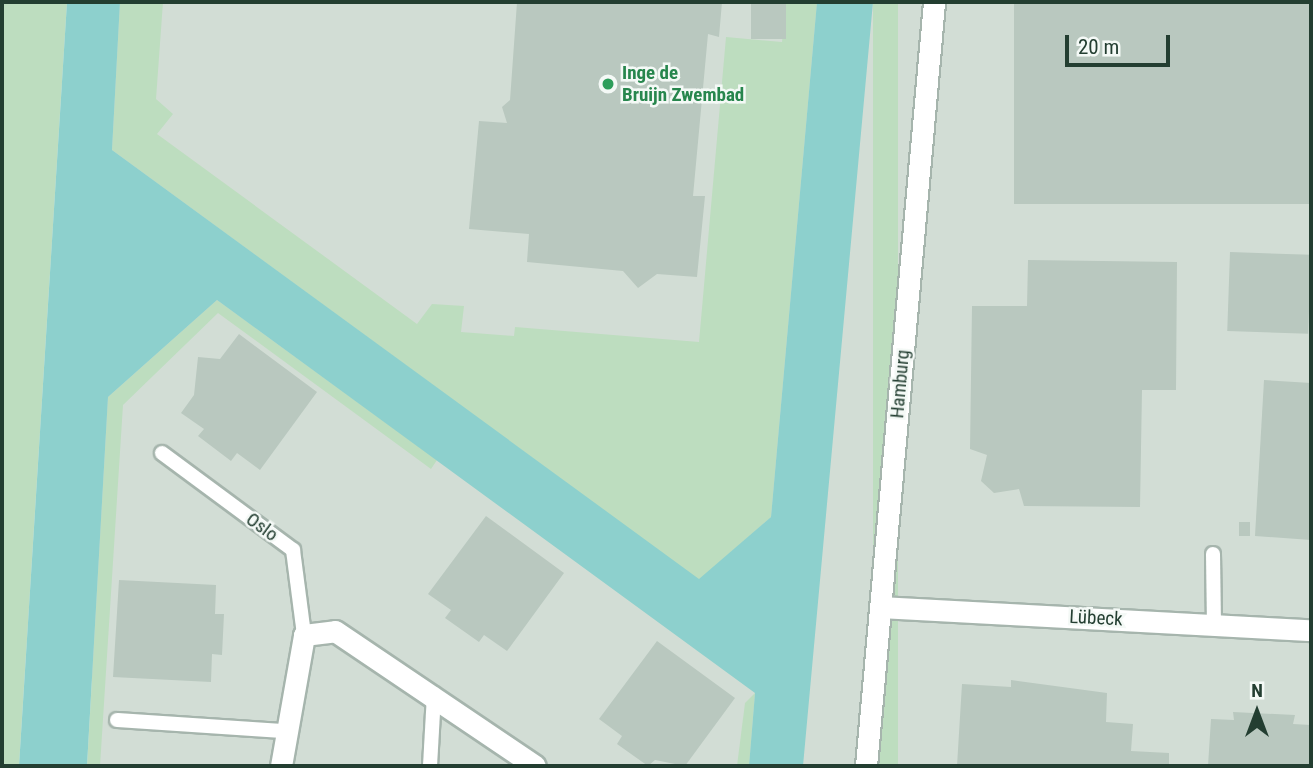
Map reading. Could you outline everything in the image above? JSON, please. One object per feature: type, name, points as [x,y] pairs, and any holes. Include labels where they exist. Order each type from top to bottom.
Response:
[{"type":"street","name":"Hamburg","points":[[866,766],[934,2]]},
{"type":"street","name":"Lübeck","points":[[881,607],[1311,630]]},
{"type":"street","points":[[304,635],[335,631],[434,692],[517,760],[535,766]]},
{"type":"street","name":"Oslo","points":[[281,766],[283,731],[304,635]]},
{"type":"lane","name":"Oslo","points":[[162,453],[293,550],[304,635]]},
{"type":"lane","points":[[1213,554],[1214,625]]},
{"type":"lane","points":[[430,766],[434,692]]},
{"type":"lane","points":[[117,720],[283,731]]},
{"type":"shaded area","points":[[92,2],[1311,2],[1311,766],[92,766]]},
{"type":"green space","points":[[2,2],[67,2],[19,766],[2,766]]},
{"type":"green space","points":[[120,2],[163,2],[156,99],[173,114],[157,134],[417,324],[432,304],[464,306],[461,332],[514,336],[515,327],[699,342],[726,37],[782,42],[786,2],[817,2],[771,517],[699,580],[112,150]]},
{"type":"green space","points":[[873,2],[898,2],[898,766],[873,766]]},
{"type":"green space","points":[[217,300],[437,460],[431,469],[218,313],[123,405],[100,766],[87,766],[108,397]]},
{"type":"green space","points":[[755,693],[749,766],[737,766],[745,703]]},
{"type":"water","points":[[67,2],[120,2],[112,150],[699,579],[771,517],[817,2],[873,2],[803,766],[749,766],[755,693],[217,300],[108,397],[87,766],[19,766]]},
{"type":"building","points":[[517,2],[722,2],[719,37],[708,34],[693,196],[705,196],[697,277],[657,274],[638,288],[623,271],[527,262],[529,234],[469,229],[479,121],[507,123],[502,107],[510,100]]},
{"type":"building","points":[[751,2],[786,2],[786,39],[751,39]]},
{"type":"building","points":[[1014,2],[1311,2],[1311,204],[1014,204]]},
{"type":"building","points":[[1230,252],[1311,255],[1308,334],[1227,331]]},
{"type":"building","points":[[1028,260],[1177,262],[1176,390],[1142,390],[1140,507],[1024,506],[1019,489],[994,493],[981,481],[987,455],[970,449],[972,306],[1027,306]]},
{"type":"building","points":[[239,334],[317,392],[260,470],[237,453],[231,461],[198,436],[204,429],[181,413],[194,395],[198,357],[220,359]]},
{"type":"building","points":[[1264,380],[1311,383],[1311,540],[1255,536]]},
{"type":"building","points":[[486,516],[564,573],[507,651],[484,635],[479,642],[445,618],[451,610],[428,594]]},
{"type":"building","points":[[1239,522],[1250,522],[1250,536],[1239,536]]},
{"type":"building","points":[[119,580],[216,585],[215,614],[224,614],[222,655],[212,654],[211,682],[113,677]]},
{"type":"building","points":[[657,641],[735,698],[685,766],[655,760],[648,766],[617,744],[622,736],[599,719]]},
{"type":"building","points":[[1011,680],[1107,693],[1106,722],[1133,724],[1131,751],[1169,753],[1169,766],[957,766],[962,684],[1011,687]]},
{"type":"building","points":[[1233,712],[1295,715],[1293,724],[1311,725],[1311,766],[1208,766],[1211,719],[1234,720]]},
{"type":"place","name":"Inge de Bruijn Zwembad","points":[[608,84]]}]
